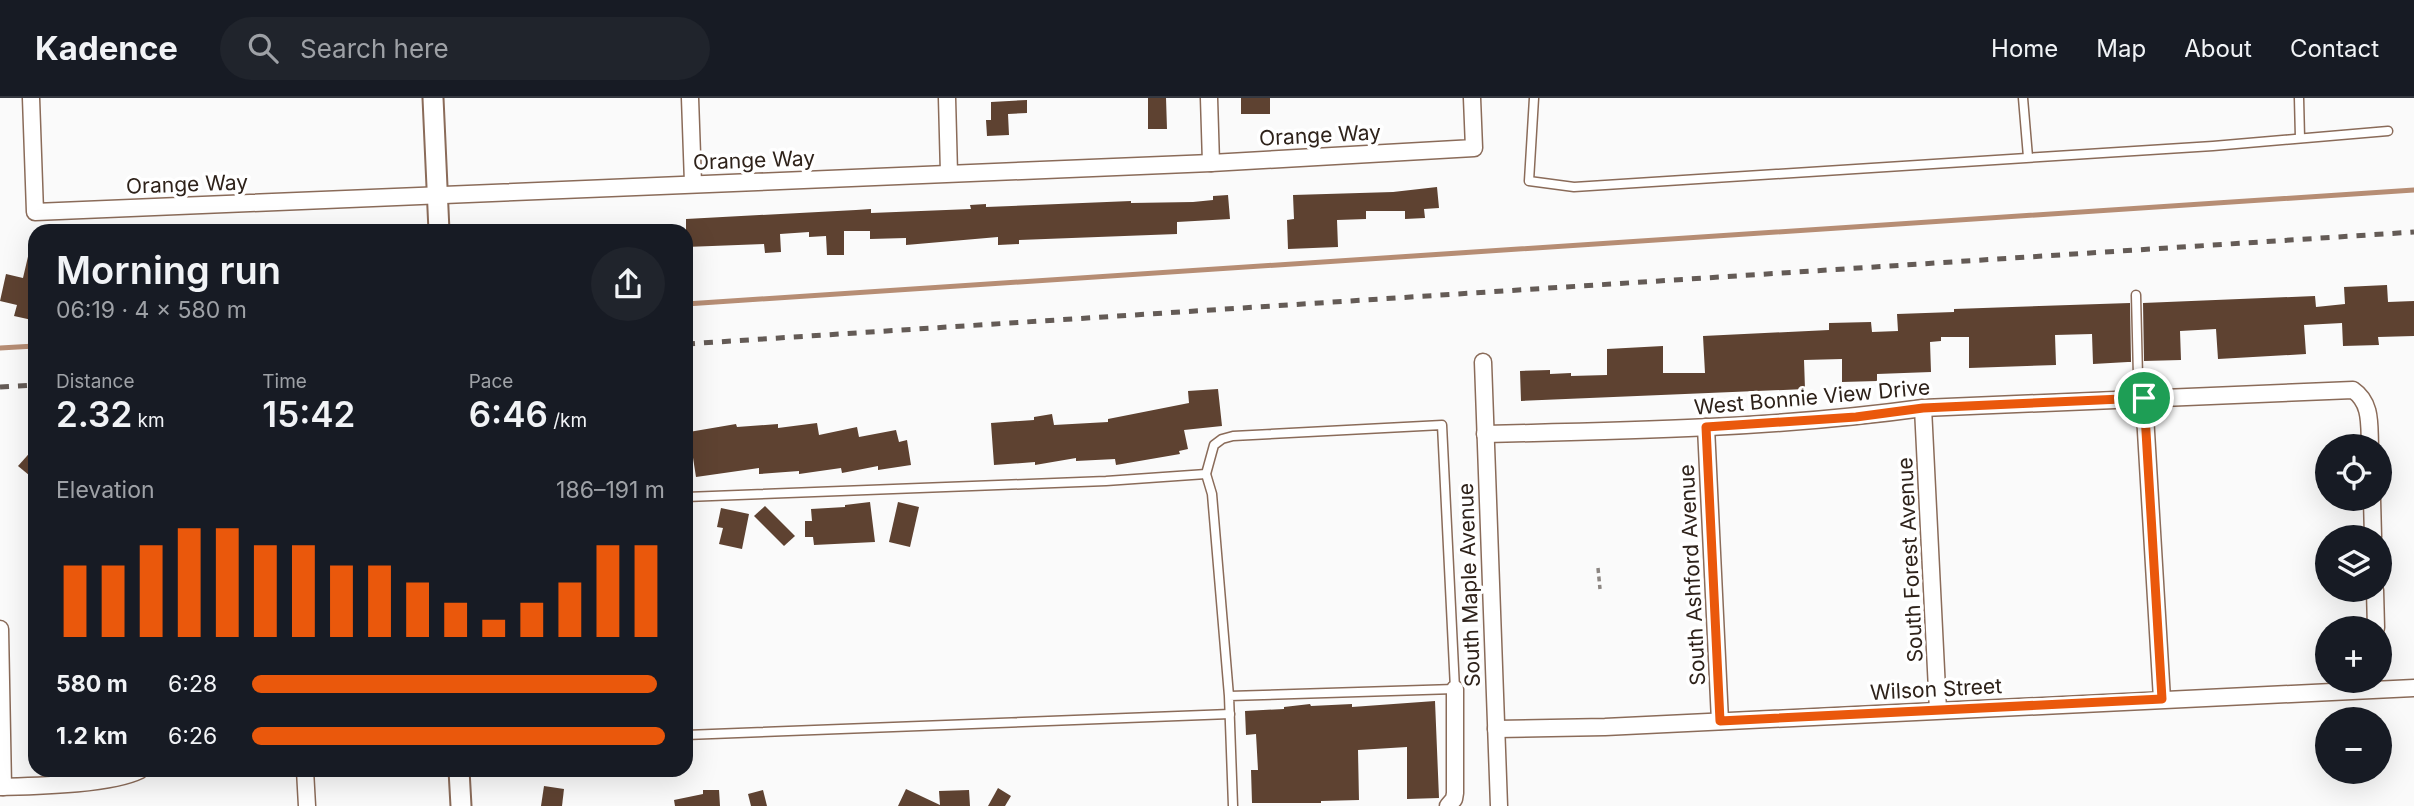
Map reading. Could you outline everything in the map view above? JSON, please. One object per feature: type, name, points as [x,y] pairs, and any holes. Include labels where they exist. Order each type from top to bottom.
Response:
[{"type":"street","name":"Orange Way","points":[[31,98],[35,212],[1212,163],[1474,148],[1472,98]]},
{"type":"street","points":[[433,98],[438,224]]},
{"type":"street","points":[[690,98],[693,183]]},
{"type":"street","points":[[947,98],[949,173]]},
{"type":"street","points":[[1209,98],[1212,163]]},
{"type":"street","name":"South Maple Avenue","points":[[1483,362],[1499,806]]},
{"type":"street","name":"West Bonnie View Drive","points":[[1485,434],[1706,427],[1856,417],[1923,408],[2353,390],[2366,405],[2369,434]]},
{"type":"street","points":[[2144,398],[2162,699]]},
{"type":"street","name":"South Forest Avenue","points":[[1923,408],[1938,710]]},
{"type":"street","name":"South Ashford Avenue","points":[[1706,427],[1720,721]]},
{"type":"street","points":[[0,629],[1,787],[115,777]]},
{"type":"street","name":"Wilson Street","points":[[2392,686],[2414,688]]},
{"type":"street","points":[[1448,806],[1455,793],[1455,689]]},
{"type":"street","name":"Wilson Street","points":[[1496,729],[1720,721],[2315,689]]},
{"type":"street","points":[[305,777],[307,806]]},
{"type":"street","points":[[459,777],[461,806]]},
{"type":"lane","points":[[1534,98],[1529,181],[1574,187],[2388,131]]},
{"type":"lane","points":[[2023,98],[2028,157]]},
{"type":"lane","points":[[2299,98],[2300,138]]},
{"type":"lane","points":[[2136,295],[2138,377],[2144,398]]},
{"type":"lane","points":[[1229,696],[1455,689],[1442,425],[1233,436],[1214,444],[1206,474],[1212,494],[1229,696],[1233,806]]},
{"type":"lane","points":[[693,497],[1106,481],[1206,474]]},
{"type":"lane","points":[[693,734],[1230,714]]},
{"type":"path","points":[[1598,568],[1600,589]]},
{"type":"building","points":[[1148,98],[1166,98],[1167,129],[1148,129]]},
{"type":"building","points":[[1241,98],[1270,98],[1270,114],[1241,114]]},
{"type":"building","points":[[1027,100],[1027,113],[1008,114],[1009,135],[987,136],[986,120],[991,120],[991,102]]},
{"type":"building","points":[[1437,187],[1439,208],[1424,209],[1425,218],[1405,219],[1405,211],[1366,211],[1366,219],[1337,220],[1338,247],[1288,249],[1287,220],[1294,219],[1293,195],[1393,192]]},
{"type":"building","points":[[1228,195],[1230,219],[1177,222],[1177,234],[1019,240],[1019,244],[998,245],[998,237],[906,245],[906,238],[870,239],[870,231],[844,231],[844,255],[827,255],[826,236],[809,237],[809,232],[780,234],[781,252],[765,253],[764,244],[693,247],[693,224],[686,224],[686,219],[871,209],[871,213],[971,209],[970,205],[986,204],[986,207],[1131,201],[1193,202],[1213,200],[1213,196]]},
{"type":"building","points":[[28,257],[28,319],[14,316],[17,305],[0,301],[6,274],[23,278]]},
{"type":"building","points":[[2387,285],[2388,302],[2414,301],[2414,336],[2378,337],[2379,345],[2343,346],[2342,323],[2304,325],[2306,354],[2218,359],[2216,329],[2180,331],[2181,360],[2144,361],[2143,303],[2315,296],[2316,307],[2345,304],[2344,287]]},
{"type":"building","points":[[2130,303],[2131,362],[2093,364],[2092,334],[2055,335],[2056,365],[1969,368],[1969,337],[1941,337],[1941,341],[1930,342],[1931,372],[1877,374],[1877,381],[1842,382],[1842,359],[1804,360],[1805,389],[1521,401],[1520,371],[1550,370],[1550,374],[1571,373],[1571,376],[1607,375],[1607,349],[1663,346],[1663,373],[1705,373],[1703,336],[1829,330],[1829,323],[1871,322],[1872,332],[1898,331],[1897,314],[1954,312],[1954,309]]},
{"type":"building","points":[[1218,389],[1222,426],[1184,430],[1188,449],[1179,451],[1180,454],[1116,465],[1115,459],[1076,461],[1076,458],[1035,465],[1035,462],[994,465],[991,423],[1034,420],[1034,417],[1052,414],[1054,425],[1108,422],[1108,419],[1189,403],[1188,391]]},
{"type":"building","points":[[817,423],[819,435],[857,427],[859,437],[896,430],[899,442],[907,440],[911,465],[878,470],[878,466],[842,473],[841,468],[799,474],[799,471],[759,474],[759,468],[696,477],[693,431],[736,424],[737,427],[778,424],[778,428]]},
{"type":"building","points":[[28,455],[28,474],[18,466]]},
{"type":"building","points":[[870,502],[875,542],[814,545],[813,537],[805,537],[805,521],[812,521],[811,509]]},
{"type":"building","points":[[898,502],[919,507],[910,547],[889,542]]},
{"type":"building","points":[[765,506],[795,536],[784,546],[754,516]]},
{"type":"building","points":[[721,508],[749,514],[742,549],[719,544],[723,528],[717,527]]},
{"type":"building","points":[[1435,701],[1439,798],[1407,799],[1407,747],[1358,750],[1359,800],[1252,803],[1251,770],[1258,770],[1256,734],[1246,735],[1245,711],[1284,709],[1310,704],[1352,704],[1352,707]]},
{"type":"building","points":[[544,786],[564,789],[562,806],[541,806]]},
{"type":"building","points":[[998,788],[1011,796],[1005,806],[988,806]]},
{"type":"building","points":[[906,789],[940,805],[939,791],[969,790],[970,806],[898,806]]},
{"type":"building","points":[[703,790],[719,790],[720,806],[675,806],[674,800],[703,794]]},
{"type":"building","points":[[763,790],[767,806],[751,806],[748,794]]},
{"type":"waterway","points":[[693,304],[2414,190]]},
{"type":"waterway","points":[[0,348],[28,346]]},
{"type":"railway","points":[[693,344],[2414,232]]},
{"type":"railway","points":[[0,387],[28,385]]},
{"type":"route","points":[[2144,398],[2162,699],[1720,721],[1706,427],[1856,417],[1923,408],[2144,398]]}]
